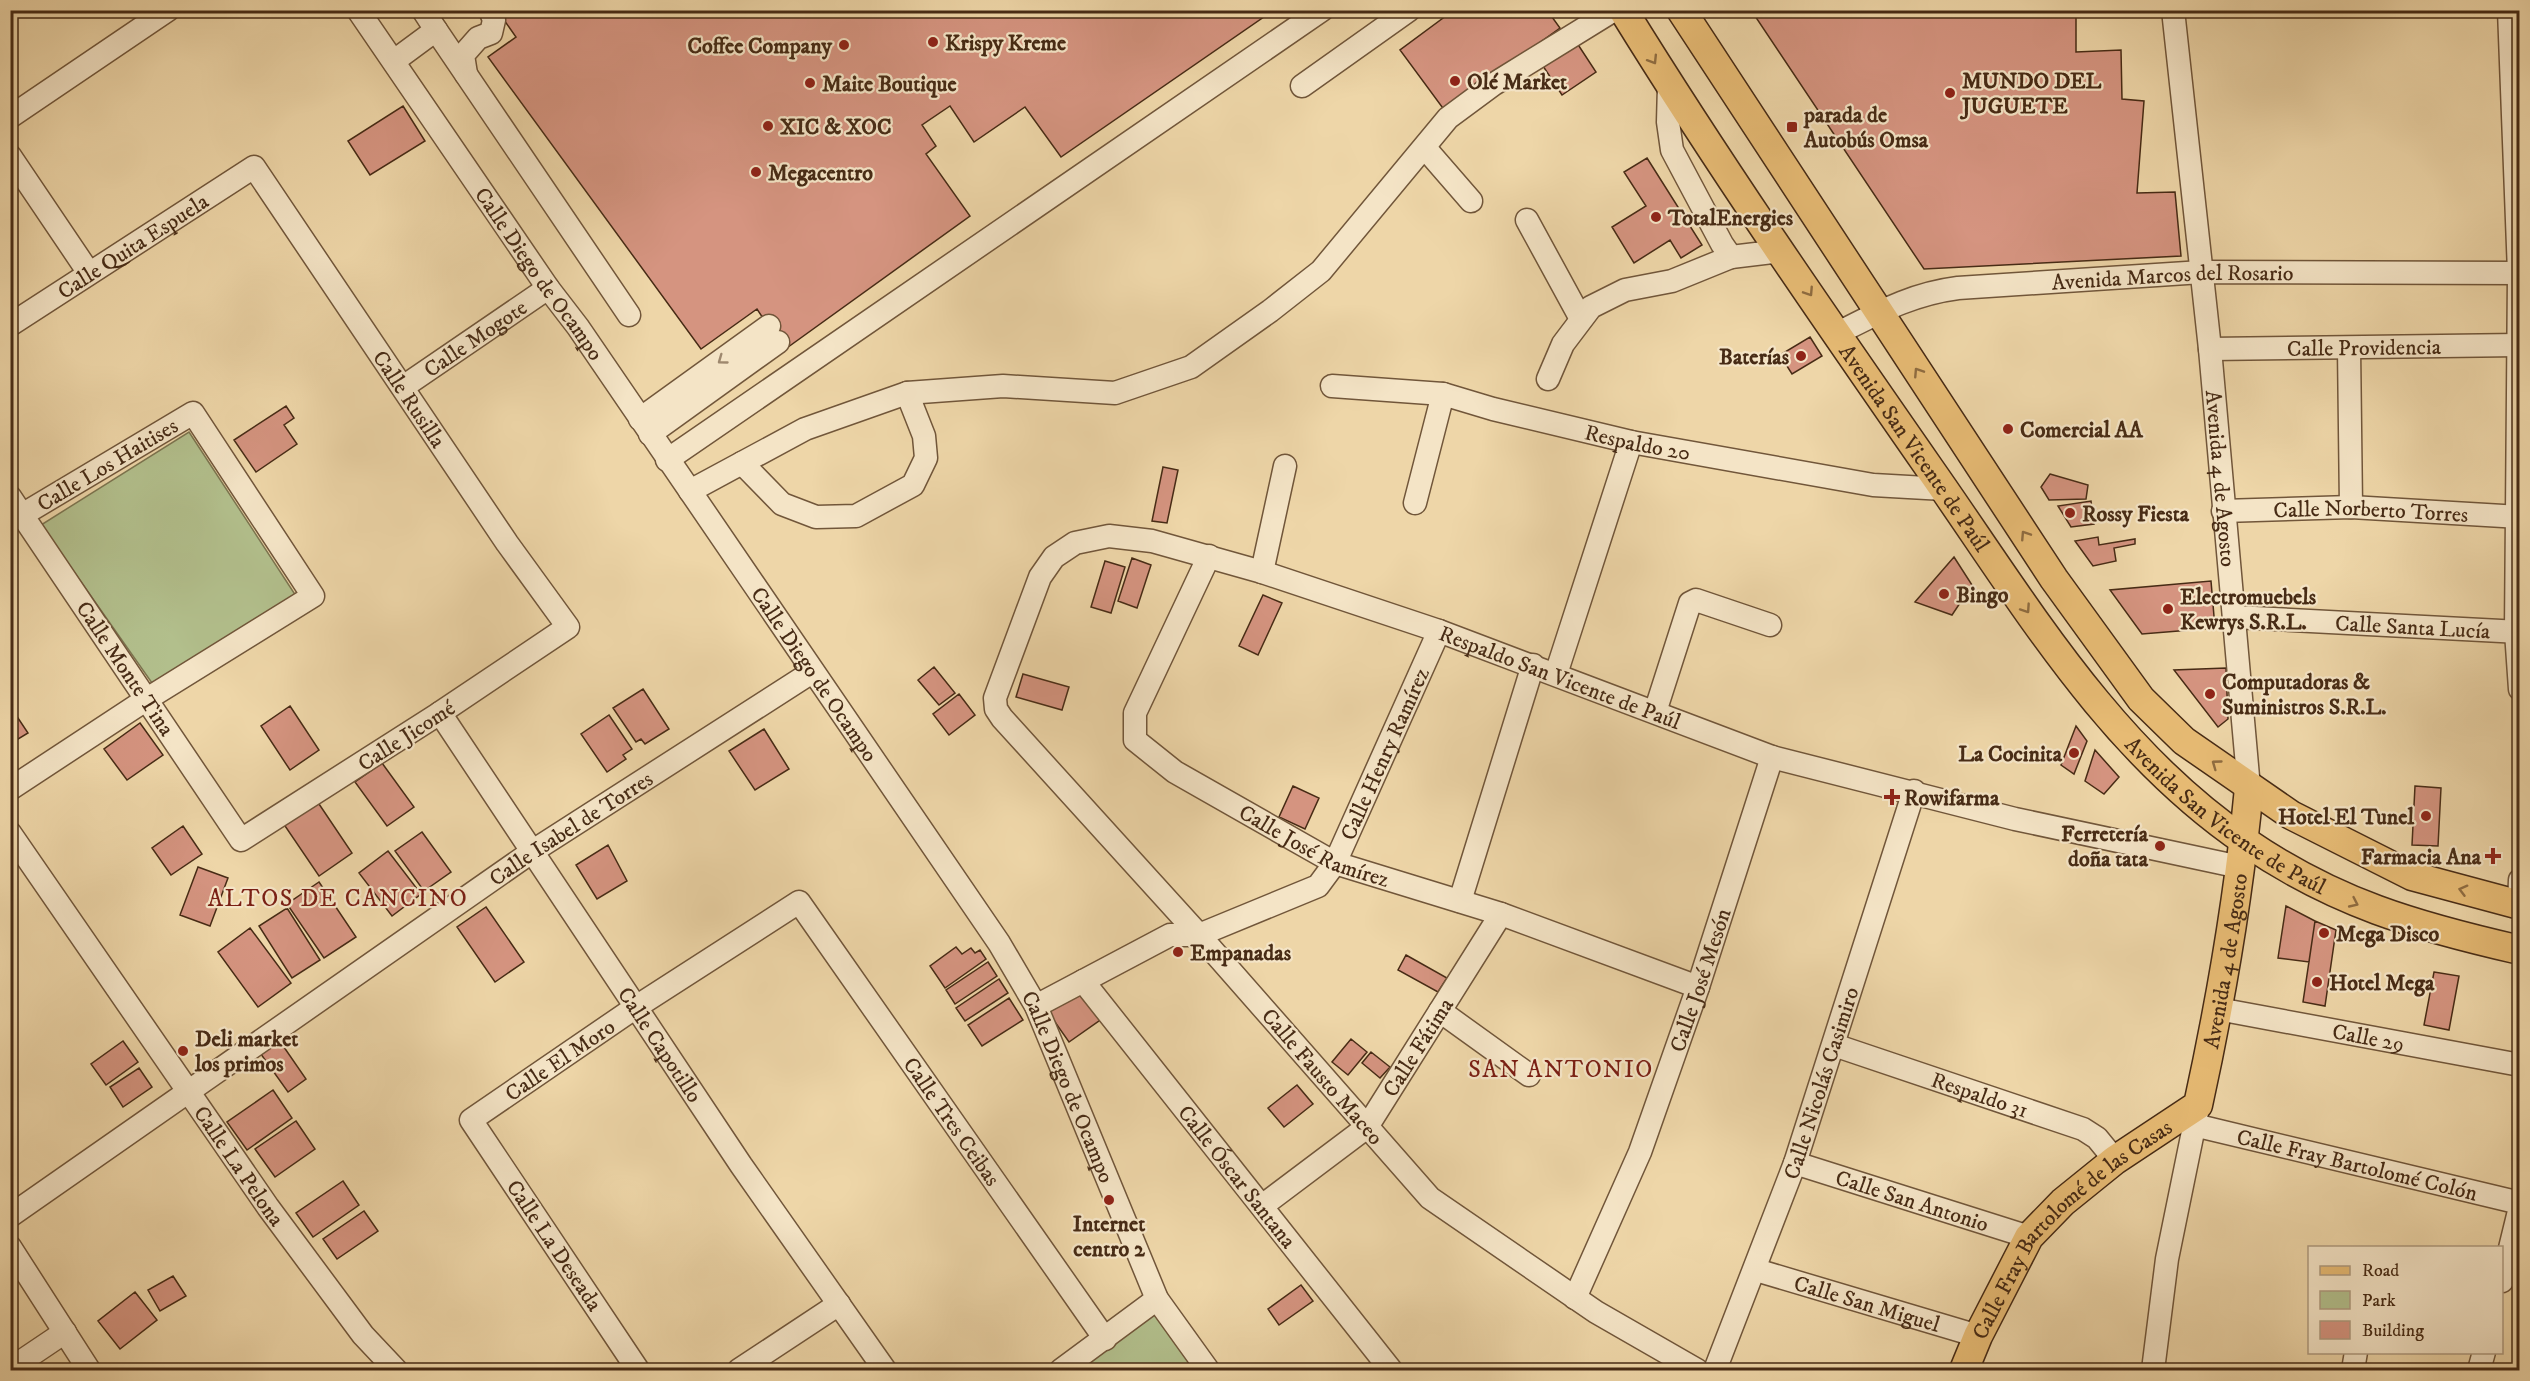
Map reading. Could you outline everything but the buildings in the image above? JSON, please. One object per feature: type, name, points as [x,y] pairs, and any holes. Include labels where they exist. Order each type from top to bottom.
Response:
[{"type":"main road","name":"Avenida San Vicente de Paúl","points":[[1623,10],[1669,85],[1836,334],[2053,648],[2087,692],[2166,777],[2242,854],[2364,907],[2439,932],[2520,950]]},
{"type":"main road","name":"Avenida San Vicente de Paúl","points":[[1681,10],[2054,579],[2141,699],[2184,741],[2291,815],[2412,876],[2519,905]]},
{"type":"main road","name":"Avenida 4 de Agosto","points":[[2196,1115],[2218,1009],[2242,854],[2249,788]]},
{"type":"main road","name":"Calle Fray Bartolomé de las Casas","points":[[1964,1371],[1978,1336],[2029,1237],[2063,1202],[2115,1160],[2196,1115]]},
{"type":"street","points":[[10,117],[168,10]]},
{"type":"street","name":"Calle Diego de Ocampo","points":[[358,10],[548,288],[578,327],[999,943],[1036,1006],[1158,1299],[1208,1371]]},
{"type":"street","points":[[423,10],[629,315]]},
{"type":"street","points":[[466,74],[463,55],[478,38],[490,33],[494,20],[490,10]]},
{"type":"street","points":[[667,460],[1322,10]]},
{"type":"street","points":[[1302,86],[1409,10]]},
{"type":"street","points":[[690,491],[806,429],[907,393],[1003,386],[1116,393],[1191,367],[1270,311],[1321,271],[1448,118],[1494,84],[1614,10]]},
{"type":"street","name":"Avenida 4 de Agosto","points":[[2173,10],[2211,349],[2223,511],[2235,617],[2249,788]]},
{"type":"street","points":[[2509,10],[2519,273],[2518,632],[2520,689]]},
{"type":"street","points":[[394,62],[436,30]]},
{"type":"street","points":[[1669,85],[1668,122],[1672,150],[1731,257]]},
{"type":"street","points":[[1425,148],[1471,201]]},
{"type":"street","points":[[10,156],[89,273]]},
{"type":"street","name":"Calle Quita Espuela","points":[[10,324],[254,167]]},
{"type":"street","name":"Calle Rusilla","points":[[254,167],[507,543],[568,627]]},
{"type":"street","points":[[1527,220],[1581,319]]},
{"type":"street","points":[[1548,379],[1563,344],[1591,307],[1625,290],[1672,281],[1731,257],[1782,251]]},
{"type":"street","name":"Avenida Marcos del Rosario","points":[[1836,334],[1879,312],[1928,292],[1958,288],[2202,272],[2519,273]]},
{"type":"street","name":"Calle Mogote","points":[[403,387],[548,288]]},
{"type":"street","points":[[645,427],[774,334]]},
{"type":"street","name":"Calle Providencia","points":[[2211,349],[2519,345]]},
{"type":"street","points":[[2349,348],[2351,507]]},
{"type":"street","name":"Respaldo 20","points":[[1332,386],[1443,394],[1493,409],[1631,442],[1873,485],[1944,489]]},
{"type":"street","points":[[742,463],[782,504],[816,517],[856,516],[914,485],[926,458],[924,436],[907,393]]},
{"type":"street","points":[[1416,503],[1443,394]]},
{"type":"street","name":"Calle Los Haitises","points":[[16,506],[193,413],[313,596],[147,699]]},
{"type":"street","points":[[1556,674],[1631,442]]},
{"type":"street","points":[[1262,572],[1285,466]]},
{"type":"street","name":"Calle Monte Tina","points":[[16,506],[241,840]]},
{"type":"street","name":"Calle Norberto Torres","points":[[2223,511],[2351,507],[2518,517]]},
{"type":"street","name":"Respaldo San Vicente de Paúl","points":[[1002,718],[996,709],[995,698],[1040,577],[1054,557],[1075,543],[1109,536],[1152,541],[1209,556],[1439,631],[1772,757],[1914,791],[2015,819],[2242,854]]},
{"type":"street","name":"Calle José Ramírez","points":[[1209,556],[1136,712],[1135,740],[1175,772],[1335,863],[1501,914],[1698,987]]},
{"type":"street","points":[[1655,712],[1690,603],[1696,600],[1770,625]]},
{"type":"street","name":"Calle Santa Lucía","points":[[2235,617],[2518,632]]},
{"type":"street","name":"Calle Jicomé","points":[[241,840],[440,713],[568,627]]},
{"type":"street","name":"Calle Henry Ramírez","points":[[1036,1006],[1170,935],[1199,935],[1318,886],[1335,863],[1439,631]]},
{"type":"street","points":[[1460,901],[1533,665]]},
{"type":"street","name":"Calle Isabel de Torres","points":[[10,1216],[189,1094],[533,851],[812,672]]},
{"type":"street","points":[[10,789],[147,699]]},
{"type":"street","name":"Calle Capotillo","points":[[440,713],[636,1007],[885,1371]]},
{"type":"street","name":"Calle Fausto Maceo","points":[[1002,718],[1199,935],[1430,1198],[1575,1298],[1689,1369]]},
{"type":"street","name":"Calle José Mesón","points":[[1575,1298],[1640,1152],[1698,987],[1772,757]]},
{"type":"street","name":"Calle Nicolás Casimiro","points":[[1715,1371],[1795,1163],[1914,791]]},
{"type":"street","name":"Calle La Pelona","points":[[10,833],[268,1207],[356,1326],[396,1371]]},
{"type":"street","points":[[2519,905],[2520,880]]},
{"type":"street","name":"Calle El Moro","points":[[471,1120],[636,1007],[799,902]]},
{"type":"street","name":"Calle Tres Ceibas","points":[[799,902],[1105,1339]]},
{"type":"street","name":"Calle Fátima","points":[[1262,1206],[1367,1127],[1501,914]]},
{"type":"street","name":"Calle Óscar Santana","points":[[1083,981],[1391,1371]]},
{"type":"street","name":"Calle 29","points":[[2218,1009],[2520,1065]]},
{"type":"street","points":[[1440,1011],[1529,1075]]},
{"type":"street","name":"Respaldo 31","points":[[1834,1045],[2083,1129],[2097,1138],[2115,1160]]},
{"type":"street","name":"Avenida 4 de Agosto","points":[[2153,1371],[2167,1259],[2196,1115]]},
{"type":"street","name":"Calle Fray Bartolomé Colón","points":[[2196,1115],[2520,1205]]},
{"type":"street","name":"Calle La Deseada","points":[[471,1120],[638,1371]]},
{"type":"street","name":"Calle San Antonio","points":[[1795,1163],[2029,1237]]},
{"type":"street","points":[[2503,1277],[2520,1205]]},
{"type":"street","points":[[10,1247],[89,1371]]},
{"type":"street","name":"Calle San Miguel","points":[[1756,1269],[1978,1336]]},
{"type":"street","points":[[1061,1371],[1158,1299]]},
{"type":"street","points":[[740,1371],[839,1304]]},
{"type":"street","points":[[10,1369],[65,1332]]},
{"type":"street","points":[[2353,1371],[2356,1354]]},
{"type":"street","points":[[2480,1371],[2484,1354]]},
{"type":"green space","points":[[189,432],[296,596],[152,683],[41,525]]},
{"type":"green space","points":[[1154,1309],[1196,1370],[1068,1370]]},
{"type":"place","name":"Krispy Kreme","points":[[933,42]]},
{"type":"place","name":"Coffee Company","points":[[844,45]]},
{"type":"place","name":"Olé Market","points":[[1455,81]]},
{"type":"place","name":"Maite Boutique","points":[[810,83]]},
{"type":"place","name":"MUNDO DEL JUGUETE","points":[[1950,93]]},
{"type":"place","name":"XIC & XOC","points":[[768,126]]},
{"type":"place","name":"parada de Autobús Omsa","points":[[1792,127]]},
{"type":"place","name":"Megacentro","points":[[756,172]]},
{"type":"place","name":"TotalEnergies","points":[[1656,217]]},
{"type":"place","name":"Baterías","points":[[1801,356]]},
{"type":"place","name":"Comercial AA","points":[[2008,429]]},
{"type":"place","name":"Rossy Fiesta","points":[[2070,513]]},
{"type":"place","name":"Bingo","points":[[1944,594]]},
{"type":"place","name":"Electromuebels Kewrys S.R.L.","points":[[2168,609]]},
{"type":"place","name":"Computadoras & Suministros S.R.L.","points":[[2210,694]]},
{"type":"place","name":"La Cocinita","points":[[2074,753]]},
{"type":"place","name":"Rowifarma","points":[[1892,797]]},
{"type":"place","name":"Hotel El Tunel","points":[[2426,816]]},
{"type":"place","name":"Ferretería doña tata","points":[[2160,846]]},
{"type":"place","name":"Farmacia Ana","points":[[2493,856]]},
{"type":"place","name":"Mega Disco","points":[[2324,933]]},
{"type":"place","name":"Empanadas","points":[[1178,952]]},
{"type":"place","name":"Hotel Mega","points":[[2317,982]]},
{"type":"place","name":"Deli market los primos","points":[[183,1051]]},
{"type":"place","name":"Internet centro 2","points":[[1109,1200]]},
{"type":"district","name":"ALTOS DE CANCINO","points":[[338,898]]},
{"type":"district","name":"SAN ANTONIO","points":[[1561,1069]]}]
